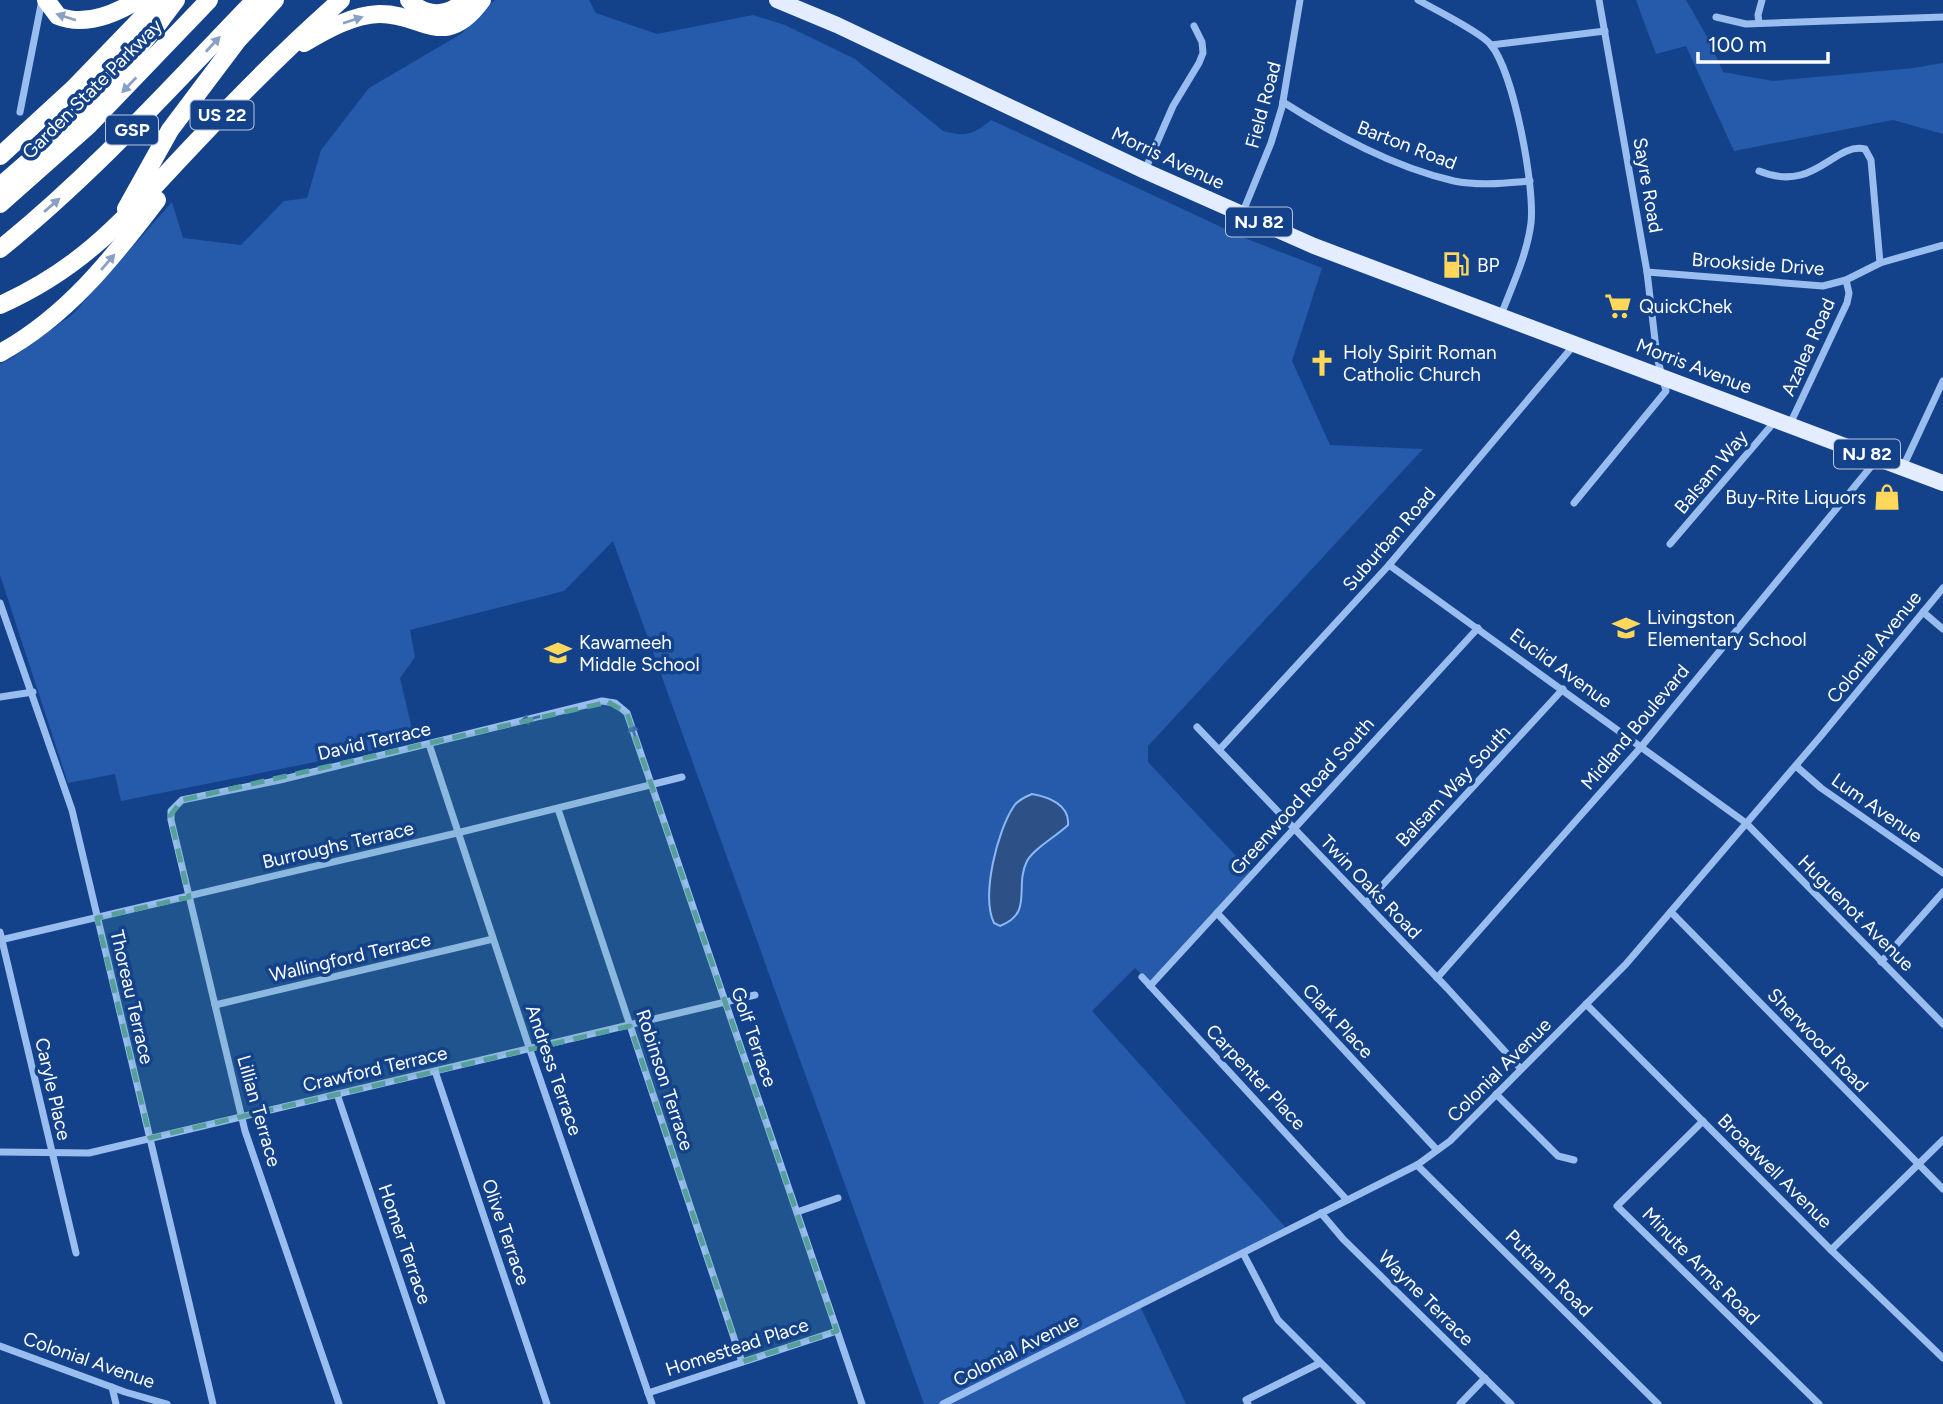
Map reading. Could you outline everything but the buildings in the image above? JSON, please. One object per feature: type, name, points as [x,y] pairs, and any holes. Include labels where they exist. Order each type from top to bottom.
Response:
[{"type":"highway","points":[[44,0],[58,16],[80,21],[111,13],[138,0]]},
{"type":"highway","points":[[0,156],[82,80],[159,0]]},
{"type":"highway","points":[[0,186],[103,89],[176,0]]},
{"type":"highway","name":"Garden State Parkway","points":[[0,204],[88,126],[209,0]]},
{"type":"highway","name":"GSP","points":[[0,249],[58,200],[128,134],[255,0]]},
{"type":"highway","points":[[109,235],[170,130],[237,41],[275,0]]},
{"type":"highway","name":"US 22","points":[[0,305],[58,274],[109,235],[230,106],[341,0]]},
{"type":"highway","points":[[409,0],[419,9],[435,13],[450,11],[465,0]]},
{"type":"highway","points":[[274,62],[334,27],[368,16],[393,15],[430,27],[447,26],[467,17],[482,0]]},
{"type":"highway","points":[[0,353],[39,328],[85,287],[113,257],[230,106]]},
{"type":"highway","points":[[0,342],[35,323],[85,287]]},
{"type":"main road","name":"Morris Avenue","points":[[777,0],[849,31],[1145,171],[1336,254],[1943,483]]},
{"type":"street","points":[[20,112],[44,0]]},
{"type":"street","name":"Field Road","points":[[1242,215],[1271,143],[1283,102],[1300,0]]},
{"type":"street","points":[[1418,0],[1491,45],[1513,100],[1530,181],[1531,223],[1527,243],[1501,315]]},
{"type":"street","name":"Sayre Road","points":[[1599,0],[1647,272],[1657,357],[1662,375]]},
{"type":"street","points":[[1759,23],[1762,0]]},
{"type":"street","points":[[1716,17],[1734,23],[1759,23],[1943,17]]},
{"type":"street","points":[[1145,171],[1173,106],[1203,54],[1202,42],[1194,26]]},
{"type":"street","points":[[1491,45],[1605,31]]},
{"type":"street","name":"Barton Road","points":[[1283,102],[1331,132],[1429,173],[1455,181],[1479,184],[1530,181]]},
{"type":"street","points":[[1759,172],[1772,177],[1794,178],[1854,149],[1865,149],[1871,160],[1880,263]]},
{"type":"street","name":"Brookside Drive","points":[[1647,272],[1812,286],[1846,280],[1880,263],[1943,245]]},
{"type":"street","name":"Azalea Road","points":[[1783,422],[1847,303],[1849,293],[1846,280]]},
{"type":"street","name":"Suburban Road","points":[[1219,750],[1389,565],[1576,343]]},
{"type":"street","points":[[1574,503],[1666,391],[1662,375]]},
{"type":"street","points":[[1902,467],[1943,381]]},
{"type":"street","name":"Balsam Way","points":[[1670,544],[1783,422]]},
{"type":"street","name":"Midland Boulevard","points":[[1437,978],[1641,747],[1878,458]]},
{"type":"street","name":"Euclid Avenue","points":[[1389,565],[1746,824]]},
{"type":"street","name":"Colonial Avenue","points":[[943,1404],[1417,1165],[1450,1140],[1626,964],[1796,766],[1943,588]]},
{"type":"street","name":"Thoreau Terrace","points":[[0,603],[72,810],[213,1404]]},
{"type":"street","points":[[1923,612],[1943,629]]},
{"type":"street","name":"Greenwood Road South","points":[[1150,986],[1478,628]]},
{"type":"street","name":"Balsam Way South","points":[[1366,903],[1563,690]]},
{"type":"street","points":[[0,697],[33,692]]},
{"type":"street","name":"David Terrace","points":[[171,820],[174,806],[182,800],[429,744],[596,702]]},
{"type":"street","name":"Golf Terrace","points":[[596,702],[615,704],[627,713],[862,1404]]},
{"type":"street","name":"Twin Oaks Road","points":[[1196,727],[1521,1069]]},
{"type":"street","name":"Andress Terrace","points":[[429,744],[530,1050],[652,1404]]},
{"type":"street","name":"Lum Avenue","points":[[1796,766],[1821,788],[1943,873]]},
{"type":"street","name":"Burroughs Terrace","points":[[1,938],[189,897],[682,777]]},
{"type":"street","name":"Robinson Terrace","points":[[558,809],[742,1362]]},
{"type":"street","name":"Lillian Terrace","points":[[171,820],[242,1117],[339,1404]]},
{"type":"street","name":"Huguenot Avenue","points":[[1746,824],[1943,1024]]},
{"type":"street","points":[[1881,962],[1943,892]]},
{"type":"street","name":"Sherwood Road","points":[[1671,912],[1943,1189]]},
{"type":"street","name":"Clark Place","points":[[1217,913],[1437,1150]]},
{"type":"street","name":"Caryle Place","points":[[1,938],[76,1253]]},
{"type":"street","name":"Wallingford Terrace","points":[[215,1005],[493,939]]},
{"type":"street","name":"Carpenter Place","points":[[1142,977],[1347,1200]]},
{"type":"street","name":"Crawford Terrace","points":[[0,1152],[89,1153],[755,995]]},
{"type":"street","name":"Broadwell Avenue","points":[[1587,1004],[1831,1250],[1943,1358]]},
{"type":"street","name":"Olive Terrace","points":[[435,1071],[547,1404]]},
{"type":"street","name":"Homer Terrace","points":[[337,1094],[442,1404]]},
{"type":"street","points":[[1496,1094],[1558,1156],[1574,1160]]},
{"type":"street","name":"Minute Arms Road","points":[[1703,1121],[1617,1206],[1819,1404]]},
{"type":"street","points":[[1831,1250],[1943,1140]]},
{"type":"street","name":"Putnam Road","points":[[1417,1165],[1658,1404]]},
{"type":"street","points":[[797,1212],[838,1198]]},
{"type":"street","name":"Wayne Terrace","points":[[1321,1213],[1511,1404]]},
{"type":"street","points":[[1243,1254],[1278,1320],[1362,1404]]},
{"type":"street","name":"Homestead Place","points":[[648,1394],[837,1331]]},
{"type":"street","name":"Colonial Avenue","points":[[0,1346],[167,1404]]},
{"type":"street","points":[[1248,1404],[1246,1401],[1320,1363]]},
{"type":"street","points":[[1460,1404],[1485,1378]]},
{"type":"street","points":[[112,1387],[116,1404]]},
{"type":"highlighted area","points":[[608,702],[627,713],[837,1331],[742,1362],[630,1026],[150,1138],[97,918],[189,897],[170,816],[182,800]]},
{"type":"shaded area","points":[[495,0],[589,0],[596,13],[657,34],[753,15],[785,25],[855,59],[943,131],[969,133],[991,120],[1247,239],[1322,268],[1292,361],[1330,445],[1423,449],[1148,746],[1148,762],[1252,873],[1151,984],[1135,968],[1092,1011],[1288,1230],[1140,1306],[1186,1404],[924,1404],[613,541],[564,591],[410,630],[415,657],[400,678],[415,742],[121,801],[115,774],[68,783],[0,575],[0,364],[72,315],[172,202],[183,238],[241,245],[284,201],[307,198],[321,150],[369,88],[461,34]]},
{"type":"shaded area","points":[[1636,0],[1686,0],[1709,40],[1723,72],[1773,81],[1943,63],[1943,134],[1893,120],[1734,151],[1686,46],[1656,54]]},
{"type":"shaded area","points":[[1032,794],[1045,797],[1062,807],[1068,818],[1068,825],[1035,851],[1027,861],[1020,907],[1010,921],[1000,926],[994,923],[989,897],[997,847],[1014,806]]},
{"type":"place","name":"BP","points":[[1456,265]]},
{"type":"place","name":"QuickChek","points":[[1618,306]]},
{"type":"place","name":"Holy Spirit Roman Catholic Church","points":[[1322,363]]},
{"type":"place","name":"Buy-Rite Liquors","points":[[1887,497]]},
{"type":"place","name":"Livingston Elementary School","points":[[1626,628]]},
{"type":"place","name":"Kawameeh Middle School","points":[[558,653]]}]
